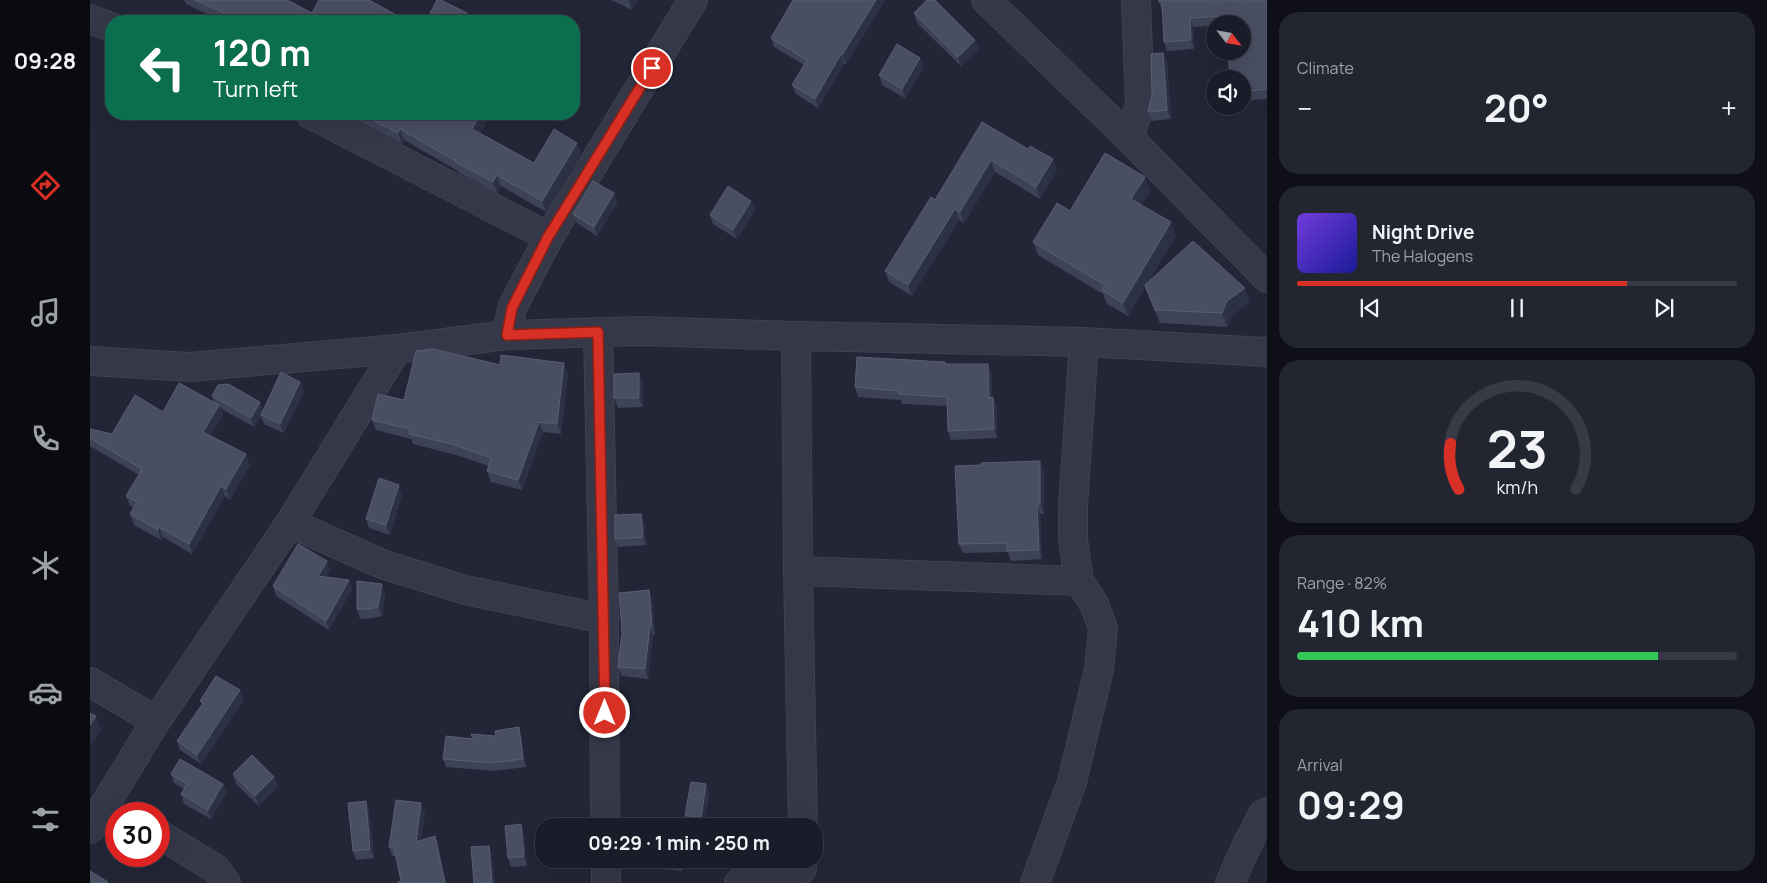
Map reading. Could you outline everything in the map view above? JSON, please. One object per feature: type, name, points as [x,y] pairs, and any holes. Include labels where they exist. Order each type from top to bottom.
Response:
[{"type":"street","points":[[90,8],[95,0]]},
{"type":"street","points":[[507,335],[512,308],[548,237],[693,0]]},
{"type":"street","points":[[986,0],[1129,138],[1267,278]]},
{"type":"street","points":[[1129,138],[1140,104],[1136,0]]},
{"type":"street","points":[[90,19],[105,25]]},
{"type":"street","points":[[322,120],[548,237]]},
{"type":"street","points":[[90,361],[190,367],[397,349],[507,335],[641,331],[1084,342],[1267,352]]},
{"type":"street","points":[[598,332],[606,818]]},
{"type":"street","points":[[796,336],[803,818]]},
{"type":"street","points":[[1035,883],[1072,782],[1100,669],[1103,628],[1094,604],[1079,582],[1073,540],[1072,507],[1084,342]]},
{"type":"street","points":[[119,802],[156,721],[290,523],[397,349]]},
{"type":"street","points":[[290,523],[382,564],[465,590],[604,619]]},
{"type":"street","points":[[798,571],[1079,582]]},
{"type":"street","points":[[90,682],[156,721]]},
{"type":"street","points":[[1230,883],[1263,814],[1267,812]]},
{"type":"street","points":[[90,829],[105,817]]},
{"type":"street","points":[[170,841],[216,870],[226,883]]},
{"type":"street","points":[[606,868],[606,883]]},
{"type":"street","points":[[740,883],[792,877],[802,868]]},
{"type":"building","points":[[195,0],[287,0],[312,13],[319,0],[369,0],[396,15],[223,15],[224,13]]},
{"type":"building","points":[[437,0],[441,0],[467,13],[466,15],[429,15]]},
{"type":"building","points":[[793,0],[876,0],[815,99],[792,85],[807,60],[771,38]]},
{"type":"building","points":[[927,0],[935,0],[975,40],[958,57],[914,13]]},
{"type":"building","points":[[1159,0],[1267,0],[1267,89],[1251,91],[1251,70],[1229,70],[1229,60],[1251,60],[1251,15],[1206,15],[1206,17],[1190,18],[1191,40],[1164,42],[1162,1],[1159,2]]},
{"type":"building","points":[[897,44],[920,58],[902,89],[879,75]]},
{"type":"building","points":[[1163,53],[1167,110],[1148,112],[1152,94],[1151,54]]},
{"type":"building","points":[[373,120],[477,120],[472,129],[534,163],[554,129],[577,143],[542,201],[497,175],[493,182],[400,129],[398,133]]},
{"type":"building","points":[[982,122],[1028,149],[1030,146],[1053,159],[1036,187],[991,160],[960,212],[955,209],[908,285],[885,271],[931,197],[935,200]]},
{"type":"building","points":[[1105,153],[1145,177],[1131,199],[1171,222],[1123,303],[1102,290],[1105,285],[1033,242],[1057,203],[1070,211]]},
{"type":"building","points":[[593,181],[614,193],[594,227],[573,214]]},
{"type":"building","points":[[728,186],[751,201],[733,230],[710,215]]},
{"type":"building","points":[[1193,241],[1245,288],[1227,301],[1222,313],[1155,310],[1145,285]]},
{"type":"building","points":[[433,349],[500,365],[501,355],[564,363],[557,424],[539,422],[518,480],[487,471],[491,458],[452,444],[409,434],[410,429],[372,420],[378,394],[404,400],[416,351]]},
{"type":"building","points":[[857,357],[945,362],[945,364],[988,364],[989,398],[993,397],[994,429],[948,431],[947,397],[899,394],[899,391],[855,387]]},
{"type":"building","points":[[281,372],[300,382],[280,424],[261,415]]},
{"type":"building","points":[[639,373],[639,398],[614,398],[614,374]]},
{"type":"building","points":[[179,383],[219,405],[203,432],[246,454],[226,489],[221,486],[189,544],[159,527],[158,530],[130,514],[137,502],[126,496],[142,469],[90,438],[90,429],[112,434],[135,395],[163,412]]},
{"type":"building","points":[[228,384],[260,402],[251,418],[212,396],[218,385]]},
{"type":"building","points":[[1040,461],[1040,504],[1037,504],[1039,550],[1007,551],[1007,543],[959,544],[955,466]]},
{"type":"building","points":[[379,478],[399,485],[386,525],[366,519]]},
{"type":"building","points":[[641,514],[643,537],[615,539],[615,515]]},
{"type":"building","points":[[298,544],[327,561],[318,576],[349,580],[326,621],[273,586]]},
{"type":"building","points":[[357,581],[382,584],[378,607],[357,609]]},
{"type":"building","points":[[649,590],[652,626],[650,626],[645,669],[618,667],[622,633],[619,593]]},
{"type":"building","points":[[216,676],[240,690],[197,755],[177,741],[203,703],[200,701]]},
{"type":"building","points":[[90,713],[96,716],[90,725]]},
{"type":"building","points":[[519,727],[523,759],[491,763],[443,759],[446,736],[473,739],[471,734],[496,736],[495,731]]},
{"type":"building","points":[[252,755],[274,777],[255,796],[233,774]]},
{"type":"building","points":[[180,759],[223,784],[208,810],[181,794],[187,784],[171,774]]},
{"type":"building","points":[[691,782],[706,784],[701,818],[685,815]]},
{"type":"building","points":[[396,800],[421,803],[416,842],[435,836],[445,883],[398,883],[401,881],[394,847],[389,847]]},
{"type":"building","points":[[366,801],[370,849],[353,851],[348,803]]},
{"type":"building","points":[[521,824],[524,856],[508,858],[505,826]]},
{"type":"building","points":[[489,846],[492,883],[474,883],[471,847]]},
{"type":"building","points":[[90,871],[108,882],[90,883]]},
{"type":"route","points":[[605,713],[598,332],[507,335],[508,320],[523,285],[548,237],[652,68]]}]
